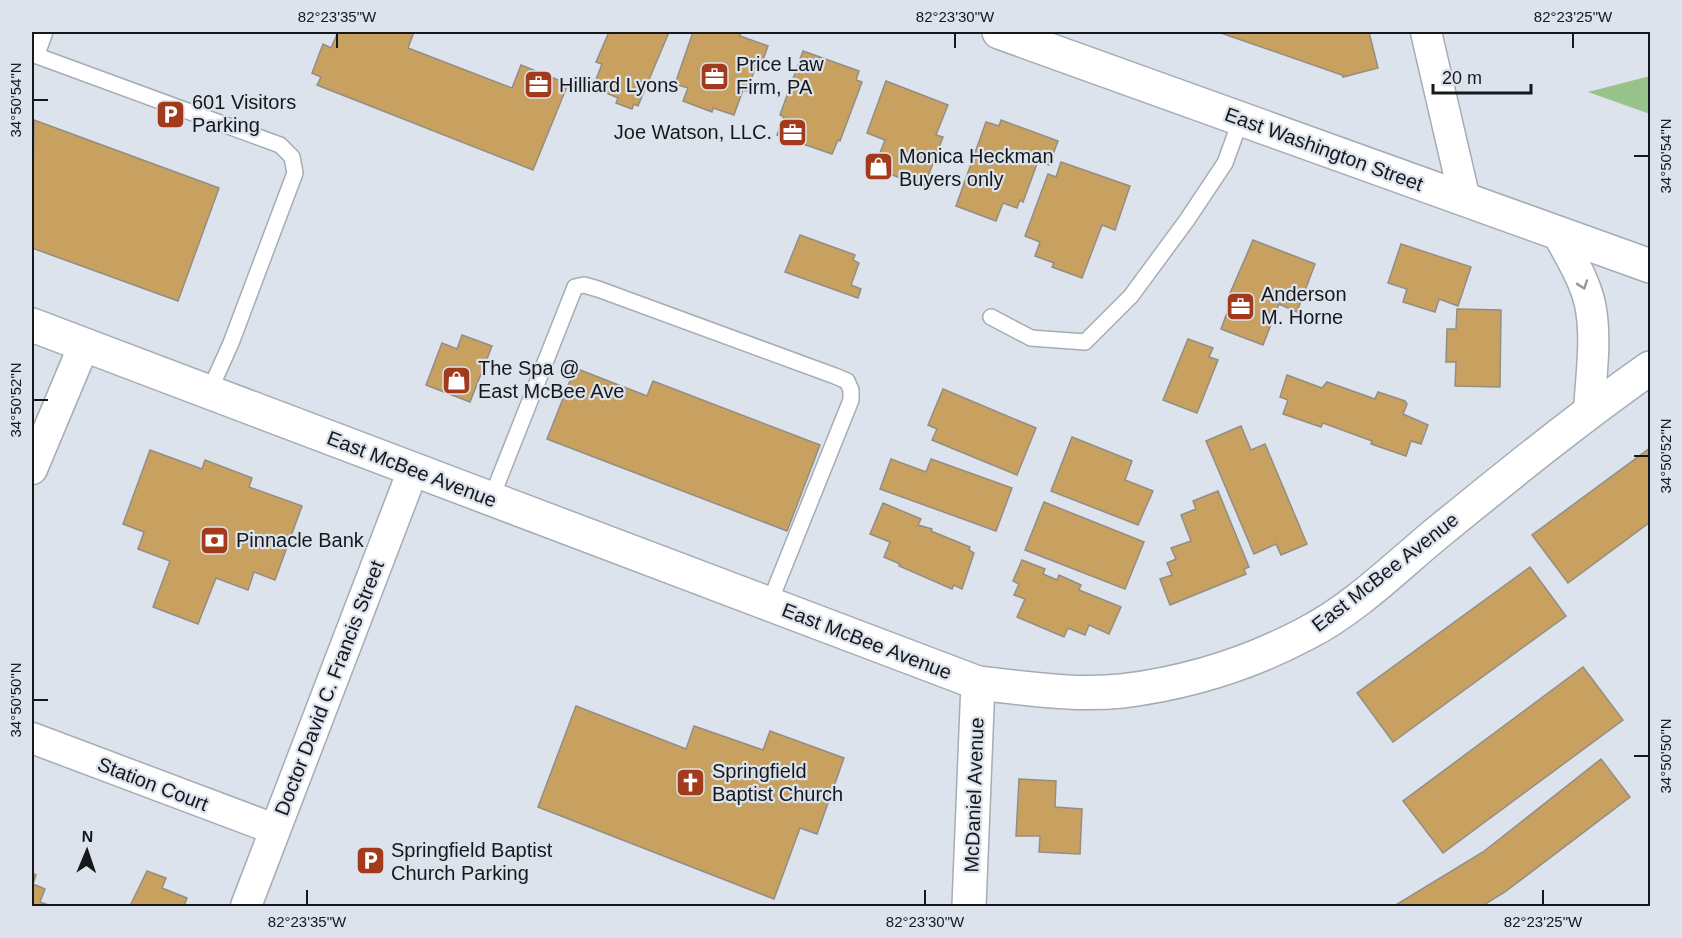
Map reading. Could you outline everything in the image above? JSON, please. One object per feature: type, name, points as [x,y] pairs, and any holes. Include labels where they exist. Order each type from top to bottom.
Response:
[{"type":"street","points":[[32,46],[37,32]]},
{"type":"street","name":"East Washington Street","points":[[999,32],[1650,266]]},
{"type":"street","points":[[1426,32],[1465,200]]},
{"type":"street","points":[[1557,232],[1580,276],[1589,303],[1593,331],[1589,411]]},
{"type":"street","name":"East McBee Avenue","points":[[32,325],[978,683],[1059,692],[1121,691],[1192,679],[1250,661],[1309,632],[1365,593],[1589,411],[1650,368]]},
{"type":"street","points":[[32,470],[84,345]]},
{"type":"street","name":"Doctor David C. Francis Street","points":[[246,906],[413,470]]},
{"type":"street","name":"McDaniel Avenue","points":[[969,906],[978,683]]},
{"type":"street","name":"Station Court","points":[[32,738],[274,829]]},
{"type":"lane","points":[[32,54],[280,145],[292,157],[295,173],[231,344],[209,392]]},
{"type":"lane","points":[[991,316],[1031,338],[1085,342],[1131,296],[1186,220],[1225,163],[1241,119]]},
{"type":"lane","points":[[491,499],[575,287],[584,285],[598,289],[835,376],[847,381],[851,390],[851,400],[769,604]]},
{"type":"green space","points":[[1650,76],[1650,114],[1588,92]]},
{"type":"building","points":[[338,32],[414,32],[408,48],[512,88],[521,65],[568,84],[533,170],[317,85],[321,77],[312,73],[323,44],[331,48]]},
{"type":"building","points":[[609,32],[669,32],[638,106],[634,104],[632,109],[616,103],[618,98],[593,87],[602,64],[596,62]]},
{"type":"building","name":"Price Law Firm, PA","points":[[693,32],[741,32],[740,36],[768,46],[760,68],[756,66],[747,91],[743,90],[734,115],[713,108],[712,112],[683,101],[688,88],[675,84]]},
{"type":"building","points":[[1218,32],[1369,32],[1378,68],[1343,77]]},
{"type":"building","points":[[803,51],[859,71],[856,80],[862,82],[840,141],[838,140],[832,154],[777,135],[784,117],[780,115]]},
{"type":"building","points":[[886,81],[948,105],[936,135],[943,137],[924,187],[874,168],[885,140],[867,133]]},
{"type":"building","points":[[34,120],[219,188],[178,301],[32,248]]},
{"type":"building","points":[[1001,120],[1058,141],[1049,165],[1038,161],[1023,202],[1020,200],[1017,208],[1003,203],[996,221],[956,206],[986,122],[999,126]]},
{"type":"building","points":[[1061,162],[1130,186],[1115,230],[1102,225],[1082,278],[1052,267],[1054,263],[1035,256],[1040,242],[1025,236],[1048,174],[1056,177]]},
{"type":"building","points":[[800,235],[855,255],[853,260],[859,263],[851,285],[861,289],[858,298],[785,272]]},
{"type":"building","points":[[1253,240],[1315,264],[1297,312],[1279,304],[1263,345],[1221,329],[1232,299],[1228,298]]},
{"type":"building","points":[[1401,244],[1471,267],[1458,306],[1439,299],[1435,312],[1403,302],[1407,289],[1388,283]]},
{"type":"building","points":[[1457,309],[1501,310],[1500,387],[1455,386],[1456,362],[1446,362],[1447,329],[1456,329]]},
{"type":"building","points":[[462,335],[492,346],[470,402],[426,385],[442,343],[457,349]]},
{"type":"building","points":[[1188,339],[1213,348],[1209,357],[1218,360],[1197,413],[1163,400]]},
{"type":"building","points":[[575,368],[647,396],[653,381],[820,445],[787,531],[547,439]]},
{"type":"building","points":[[1287,375],[1322,388],[1327,382],[1375,399],[1378,392],[1405,401],[1407,404],[1403,414],[1428,425],[1421,444],[1411,441],[1406,456],[1323,423],[1321,427],[1283,414],[1288,400],[1280,397]]},
{"type":"building","points":[[943,389],[1036,428],[1017,475],[932,440],[937,429],[928,425]]},
{"type":"building","points":[[1241,426],[1251,450],[1265,444],[1307,544],[1281,555],[1276,544],[1254,554],[1206,441]]},
{"type":"building","points":[[1072,437],[1132,461],[1125,480],[1153,491],[1138,525],[1051,491]]},
{"type":"building","points":[[1650,448],[1650,522],[1568,583],[1532,535]]},
{"type":"building","name":"Pinnacle Bank","points":[[150,450],[202,469],[205,460],[252,478],[249,487],[302,506],[275,580],[254,572],[248,590],[216,578],[198,624],[153,607],[170,561],[138,549],[144,532],[123,524]]},
{"type":"building","points":[[891,459],[926,472],[931,459],[1012,488],[996,531],[880,489]]},
{"type":"building","points":[[1218,491],[1249,567],[1244,569],[1246,574],[1170,605],[1160,579],[1172,575],[1167,563],[1176,559],[1171,548],[1191,541],[1181,515],[1196,509],[1193,501]]},
{"type":"building","points":[[1044,502],[1144,542],[1125,589],[1025,550]]},
{"type":"building","points":[[883,503],[921,519],[918,525],[970,547],[969,550],[974,553],[962,589],[954,585],[952,589],[884,557],[890,542],[870,534]]},
{"type":"building","points":[[1022,560],[1045,569],[1043,574],[1057,580],[1059,575],[1081,585],[1079,590],[1121,607],[1109,634],[1089,625],[1085,635],[1068,628],[1064,637],[1017,617],[1025,599],[1014,595],[1019,584],[1013,581]]},
{"type":"building","points":[[1530,567],[1566,616],[1393,742],[1357,693]]},
{"type":"building","points":[[1583,667],[1623,720],[1443,853],[1403,801]]},
{"type":"building","name":"Springfield Baptist Church","points":[[576,706],[686,749],[694,726],[763,750],[770,731],[844,758],[817,834],[800,828],[774,899],[538,807]]},
{"type":"building","points":[[1601,759],[1630,797],[1505,892],[1482,906],[1394,906],[1483,852]]},
{"type":"building","points":[[1019,779],[1056,781],[1055,807],[1082,809],[1080,854],[1039,852],[1040,836],[1016,836]]},
{"type":"building","points":[[147,871],[166,878],[162,888],[187,898],[184,906],[130,906]]},
{"type":"building","points":[[32,873],[36,875],[33,884],[45,889],[40,902],[51,906],[32,906]]},
{"type":"place","name":"Price Law Firm, PA","points":[[715,76]]},
{"type":"place","name":"Hilliard Lyons","points":[[538,85]]},
{"type":"place","name":"601 Visitors Parking","points":[[171,114]]},
{"type":"place","name":"Joe Watson, LLC.","points":[[793,132]]},
{"type":"place","name":"Monica Heckman Buyers only","points":[[878,167]]},
{"type":"place","name":"Anderson M. Horne","points":[[1240,306]]},
{"type":"place","name":"The Spa @ East McBee Ave","points":[[457,380]]},
{"type":"place","name":"Pinnacle Bank","points":[[215,540]]},
{"type":"place","name":"Springfield Baptist Church","points":[[691,782]]},
{"type":"place","name":"Springfield Baptist Church Parking","points":[[370,861]]}]
